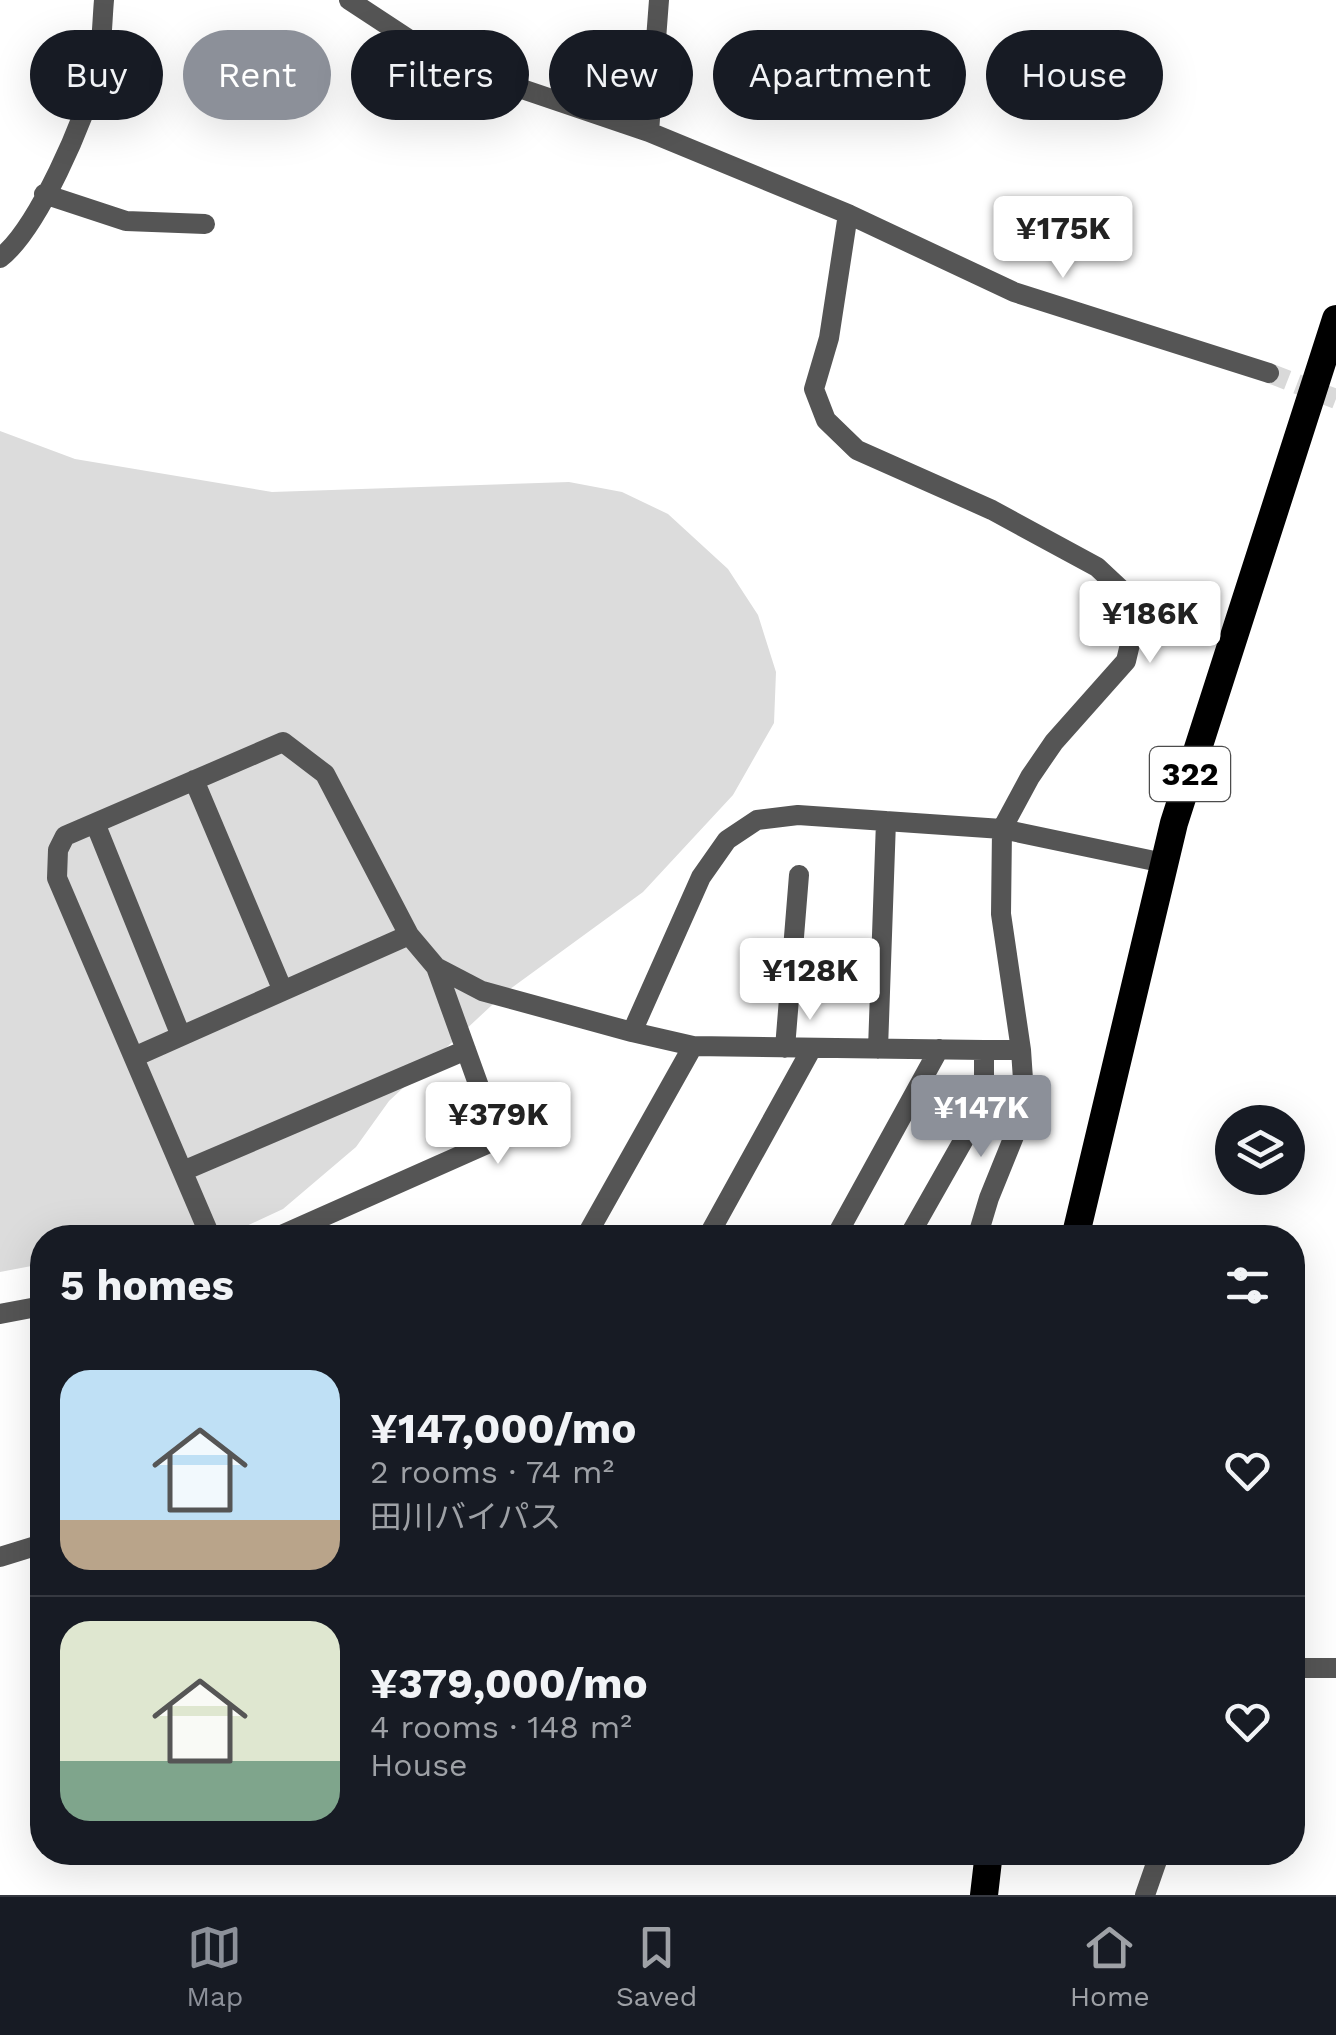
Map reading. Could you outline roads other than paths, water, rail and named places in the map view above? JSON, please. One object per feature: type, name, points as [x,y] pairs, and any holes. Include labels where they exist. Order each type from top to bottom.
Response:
[{"type":"highway","name":"322","points":[[1078,1225],[1164,863],[1336,319]]},
{"type":"highway","points":[[984,1895],[987,1865]]},
{"type":"street","points":[[0,258],[15,246],[64,161],[96,71],[104,0]]},
{"type":"street","points":[[350,0],[445,62],[649,132],[848,214],[1014,292],[1269,373]]},
{"type":"street","points":[[649,132],[659,0]]},
{"type":"street","points":[[44,194],[126,221],[205,224]]},
{"type":"street","points":[[848,214],[829,338],[814,389],[826,420],[858,450],[954,492],[1096,567],[1128,596],[1134,627],[1126,661],[1054,742],[1002,828],[1001,914],[1026,1109],[981,1225]]},
{"type":"street","points":[[206,1225],[58,878],[58,850],[65,836],[283,742],[325,774],[409,936],[436,966],[482,991],[692,1046],[1021,1050]]},
{"type":"street","points":[[194,780],[282,991]]},
{"type":"street","points":[[632,1032],[701,877],[727,840],[758,820],[798,814],[1002,828],[1164,863]]},
{"type":"street","points":[[878,1049],[886,820]]},
{"type":"street","points":[[95,822],[182,1036]]},
{"type":"street","points":[[785,1048],[798,875]]},
{"type":"street","points":[[134,1057],[409,936]]},
{"type":"street","points":[[304,1225],[498,1139],[436,966]]},
{"type":"street","points":[[592,1225],[692,1046]]},
{"type":"street","points":[[714,1225],[812,1048]]},
{"type":"street","points":[[183,1171],[466,1050]]},
{"type":"street","points":[[842,1225],[939,1050]]},
{"type":"street","points":[[915,1225],[984,1104],[984,1050]]},
{"type":"street","points":[[0,1314],[30,1308]]},
{"type":"street","points":[[0,1556],[30,1547]]},
{"type":"street","points":[[1305,1668],[1336,1668]]},
{"type":"street","points":[[1144,1895],[1155,1865]]},
{"type":"tunnel","points":[[1269,373],[1336,399]]}]
